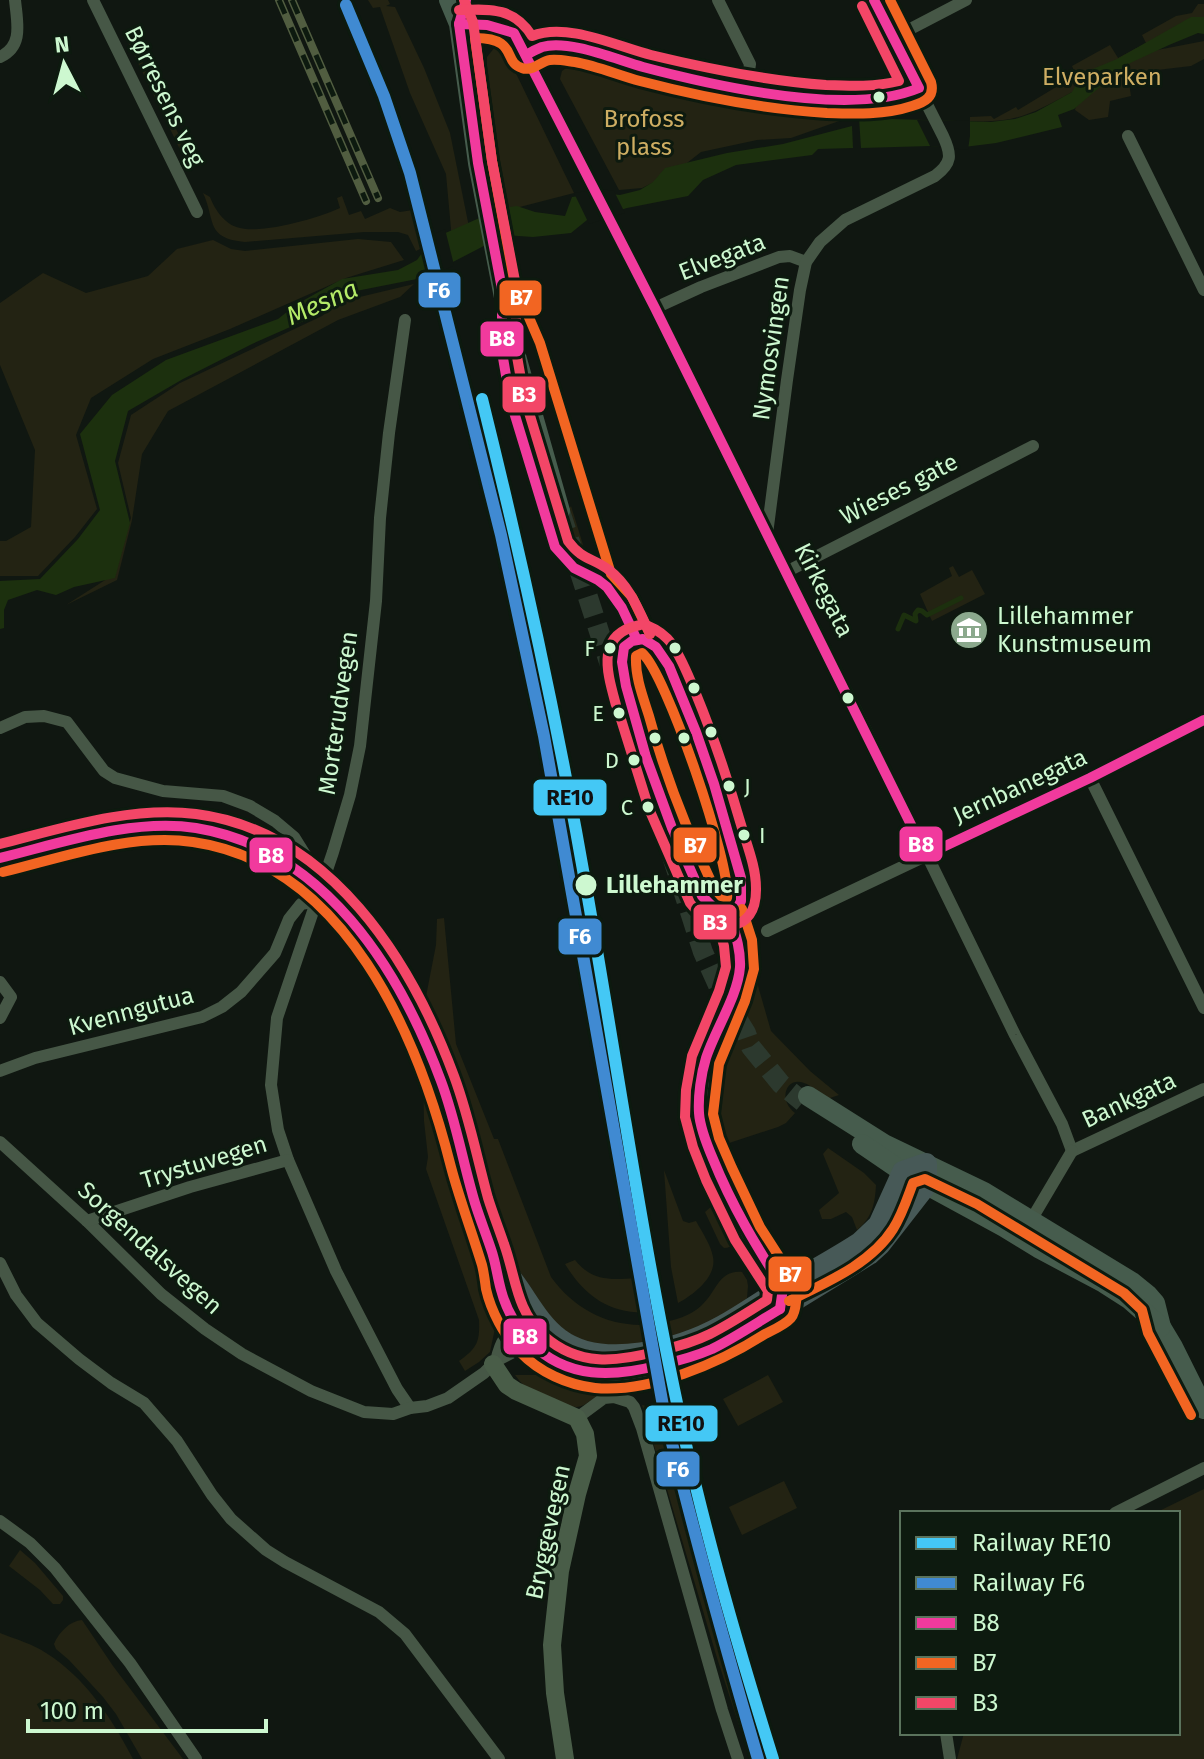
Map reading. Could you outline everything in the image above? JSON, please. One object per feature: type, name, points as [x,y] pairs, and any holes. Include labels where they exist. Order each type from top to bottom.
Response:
[{"type":"highway","points":[[709,1049],[701,1080],[699,1115],[706,1142],[748,1234],[752,1259],[776,1299]]},
{"type":"highway","points":[[468,1178],[497,1264],[500,1289],[547,1355],[577,1371],[598,1375],[681,1360],[722,1343],[776,1299],[860,1243],[879,1225],[903,1172],[926,1174],[880,1244],[869,1254],[776,1299]]},
{"type":"main road","points":[[449,0],[459,24],[478,163],[502,289],[523,384],[560,511]]},
{"type":"main road","points":[[459,24],[466,0]]},
{"type":"main road","points":[[903,1172],[836,1126],[806,1099],[884,1144],[1004,1227],[1129,1299],[1161,1327]]},
{"type":"main road","points":[[926,1174],[984,1192],[1132,1282],[1155,1303],[1161,1327],[1204,1409]]},
{"type":"main road","points":[[1004,1227],[1030,1222]]},
{"type":"main road","points":[[1030,1222],[1040,1249]]},
{"type":"street","points":[[0,57],[16,44],[15,0]]},
{"type":"street","name":"Børresens veg","points":[[93,0],[197,212]]},
{"type":"street","points":[[718,0],[750,64],[746,90]]},
{"type":"street","points":[[526,55],[545,45],[583,50],[746,90],[811,98],[855,100],[904,95],[919,88],[874,0]]},
{"type":"street","points":[[893,38],[966,0]]},
{"type":"street","name":"Kirkegata","points":[[459,24],[499,26],[514,33],[526,55],[1062,1124],[1072,1151]]},
{"type":"street","name":"Nymosvingen","points":[[767,534],[806,262],[820,242],[845,220],[940,172],[948,162],[948,149],[919,88]]},
{"type":"street","points":[[1128,136],[1204,290]]},
{"type":"street","name":"Elvegata","points":[[655,308],[779,257],[790,256],[806,262]]},
{"type":"street","name":"Morterudvegen","points":[[405,320],[382,504],[376,601],[360,746],[350,795],[277,1018],[271,1093],[288,1160],[340,1278],[397,1389],[410,1408]]},
{"type":"street","name":"Wieses gate","points":[[786,572],[1033,446]]},
{"type":"street","points":[[0,728],[25,717],[44,716],[67,722],[104,771],[115,778],[163,791],[223,796],[250,806],[294,837],[322,882]]},
{"type":"street","name":"Jernbanegata","points":[[767,931],[1090,778],[1204,720]]},
{"type":"street","points":[[1090,778],[1204,1008]]},
{"type":"street","name":"Kvenngutua","points":[[0,1071],[35,1058],[202,1017],[222,1007],[241,992],[275,953],[289,919],[301,904],[317,901]]},
{"type":"street","points":[[709,1049],[732,996],[740,968],[735,933]]},
{"type":"street","points":[[0,982],[11,997],[0,1018]]},
{"type":"street","name":"Bankgata","points":[[1072,1151],[1204,1089]]},
{"type":"street","name":"Sorgendalsvegen","points":[[0,1142],[161,1294],[205,1329],[242,1354],[311,1391],[364,1412],[393,1414],[448,1398],[531,1332]]},
{"type":"street","points":[[1030,1222],[1072,1151]]},
{"type":"street","name":"Trystuvegen","points":[[87,1221],[190,1187],[288,1160]]},
{"type":"street","points":[[0,1263],[16,1295],[37,1323],[111,1383],[144,1403],[177,1441],[231,1519],[266,1550],[379,1612],[405,1634],[499,1759]]},
{"type":"street","name":"Sorgendalsvegen","points":[[495,1363],[500,1343],[506,1336],[531,1332]]},
{"type":"street","points":[[495,1363],[507,1385],[577,1418],[604,1398],[614,1397],[630,1402],[634,1407],[738,1759]]},
{"type":"street","name":"Bryggevegen","points":[[565,1759],[555,1693],[552,1645],[560,1571],[588,1456],[585,1434],[577,1418]]},
{"type":"street","points":[[1119,1511],[1204,1468]]},
{"type":"street","points":[[0,1521],[30,1543],[55,1568],[130,1663],[196,1759]]},
{"type":"green space","points":[[368,0],[388,0],[390,4],[386,6],[395,7],[450,133],[469,227],[452,240],[446,174],[410,93],[380,7],[373,8]]},
{"type":"green space","name":"Elveparken","points":[[1198,4],[1204,4],[1204,27],[1147,52],[1204,41],[1204,59],[1191,66],[1157,70],[1129,83],[1131,96],[1110,101],[1108,117],[1089,120],[1075,110],[1078,94],[1072,92],[1023,116],[999,121],[970,121],[970,117],[991,116],[994,119],[1016,107],[1018,110],[1076,75],[1072,66],[1110,45],[1118,58],[1146,43],[1142,35],[1176,16],[1192,13]]},
{"type":"green space","points":[[125,36],[130,37],[194,165],[190,170]]},
{"type":"green space","points":[[495,47],[508,57],[574,193],[500,212],[484,89],[487,57]]},
{"type":"green space","name":"Brofoss plass","points":[[572,64],[610,72],[694,98],[708,96],[763,108],[854,113],[791,138],[757,140],[701,152],[678,170],[642,188],[619,190],[560,79],[562,71]]},
{"type":"green space","points":[[203,193],[210,197],[225,220],[240,228],[250,229],[290,224],[331,212],[340,208],[337,198],[342,196],[349,215],[361,211],[365,219],[390,208],[400,212],[413,210],[424,247],[416,251],[408,235],[398,232],[245,242],[232,240],[223,237],[214,226]]},
{"type":"green space","points":[[358,239],[391,242],[404,260],[346,278],[153,359],[91,398],[76,435],[97,509],[38,576],[0,576],[0,541],[6,541],[31,527],[35,450],[0,365],[0,303],[43,273],[86,293],[148,276],[177,249],[213,240],[231,249],[245,251]]},
{"type":"green space","points":[[414,284],[400,297],[338,320],[168,411],[142,454],[132,520],[117,580],[66,605],[113,575],[131,518],[118,463],[131,415],[180,383],[322,316],[343,301]]},
{"type":"green space","points":[[571,506],[588,568],[567,552],[558,539],[549,514]]},
{"type":"green space","points":[[953,566],[959,577],[972,570],[985,594],[932,621],[920,594],[952,576],[949,568]]},
{"type":"green space","points":[[444,918],[456,1044],[494,1139],[498,1139],[551,1277],[573,1300],[599,1316],[645,1325],[692,1312],[701,1306],[728,1274],[742,1272],[748,1286],[747,1298],[740,1307],[687,1333],[625,1347],[588,1345],[556,1326],[515,1272],[502,1249],[469,1161],[462,1160],[451,1167],[449,1176],[498,1314],[490,1352],[465,1371],[459,1361],[476,1344],[479,1320],[426,1169],[422,1017],[436,945],[437,919]]},
{"type":"green space","points":[[754,972],[771,1031],[839,1095],[827,1099],[807,1084],[793,1083],[785,1096],[795,1113],[786,1123],[720,1146],[712,1109],[715,1075],[726,1039]]},
{"type":"green space","points":[[828,1148],[876,1185],[872,1210],[857,1230],[852,1217],[846,1212],[831,1219],[822,1219],[819,1210],[839,1193],[823,1154]]},
{"type":"green space","points":[[700,1159],[735,1231],[734,1243],[727,1248],[720,1244],[705,1212],[713,1202],[697,1160]]},
{"type":"green space","points":[[664,1170],[683,1221],[696,1221],[713,1257],[708,1278],[678,1303],[671,1267]]},
{"type":"green space","points":[[575,1260],[588,1272],[602,1278],[635,1278],[650,1298],[653,1312],[625,1311],[601,1302],[581,1286],[565,1264]]},
{"type":"green space","points":[[515,1375],[541,1375],[571,1386],[605,1391],[584,1405],[572,1407],[534,1391]]},
{"type":"green space","points":[[768,1375],[783,1402],[738,1426],[723,1399]]},
{"type":"green space","points":[[642,1405],[671,1411],[676,1446],[694,1518],[762,1759],[750,1759]]},
{"type":"green space","points":[[784,1481],[797,1508],[742,1535],[729,1507]]},
{"type":"green space","points":[[1204,1489],[1204,1759],[957,1759],[963,1735],[1180,1735],[1180,1511],[1159,1511]]},
{"type":"green space","points":[[20,1550],[63,1596],[60,1604],[53,1604],[9,1566]]},
{"type":"green space","points":[[82,1620],[183,1759],[142,1759],[103,1697],[56,1649],[54,1644],[62,1631],[73,1622]]},
{"type":"green space","points":[[0,1633],[41,1650],[74,1674],[107,1714],[133,1759],[0,1759]]},
{"type":"water","points":[[1191,17],[1204,17],[1204,34],[1198,33],[1126,65],[1074,109],[1058,115],[1062,127],[996,143],[956,148],[861,148],[859,118],[991,122],[1036,112],[1072,92],[1083,73],[1117,59]]},
{"type":"water","name":"Mesna","points":[[852,126],[853,148],[818,149],[812,155],[736,165],[703,180],[688,196],[627,208],[587,220],[571,233],[533,237],[505,235],[422,278],[351,292],[322,313],[252,344],[128,411],[115,461],[130,523],[115,578],[74,587],[56,595],[37,590],[8,600],[4,610],[4,628],[0,629],[0,581],[40,579],[78,539],[100,510],[80,434],[112,395],[166,360],[278,319],[297,304],[342,279],[398,270],[417,260],[432,239],[502,208],[517,206],[565,216],[572,197],[601,193],[620,195],[640,190],[653,182],[665,168],[783,144]]},
{"type":"pier","points":[[917,120],[970,121],[968,150],[930,146]]},
{"type":"pier","points":[[601,189],[614,191],[625,213],[589,224],[574,193]]},
{"type":"pier","points":[[445,229],[454,265],[432,277],[423,245],[430,236]]},
{"type":"waterway","points":[[898,629],[904,615],[916,621],[918,610],[927,615],[961,598]]},
{"type":"tunnel","points":[[560,511],[703,952],[751,1047],[781,1084],[803,1102]]},
{"type":"tunnel","points":[[0,858],[130,829],[173,827],[215,832],[252,844],[286,862],[317,885],[344,912],[390,976],[438,1075],[468,1178]]},
{"type":"railway","points":[[279,0],[366,201]]},
{"type":"railway","points":[[292,0],[378,198]]},
{"type":"rail line","name":"F6","points":[[346,5],[384,96],[410,173],[501,535],[544,736],[663,1406],[708,1583],[758,1759]]},
{"type":"rail line","name":"RE10","points":[[482,399],[526,585],[565,772],[672,1381],[716,1566],[773,1759]]},
{"type":"transit line","name":"B3","points":[[464,0],[473,22],[492,161],[516,286],[516,351],[524,396],[568,541],[578,552],[609,570],[623,584],[650,634]]},
{"type":"transit line","name":"B8","points":[[466,0],[459,24],[478,163],[502,289],[502,352],[510,399],[555,547],[574,568],[607,587],[622,608],[637,640]]},
{"type":"transit line","name":"B8","points":[[526,55],[542,47],[566,46],[707,82],[782,96],[857,100],[919,88],[874,0]]},
{"type":"transit line","name":"B7","points":[[650,634],[632,597],[611,574],[540,343],[515,285],[492,161],[475,38],[498,42],[516,65],[526,69],[550,60],[562,60],[732,102],[827,113],[881,112],[921,103],[932,92],[931,82],[890,0]]},
{"type":"transit line","name":"B3","points":[[459,10],[491,10],[509,15],[532,36],[546,32],[576,33],[716,70],[845,86],[899,81],[862,6]]},
{"type":"transit line","name":"B8","points":[[459,24],[487,25],[514,33],[655,308],[926,855],[1204,720]]},
{"type":"transit line","name":"B3","points":[[616,705],[608,668],[610,646],[616,637],[640,625]]},
{"type":"transit line","name":"B3","points":[[619,713],[649,809],[690,903],[700,913],[722,925],[742,922],[754,904],[756,880],[732,794],[682,662],[667,638],[648,626]]},
{"type":"transit line","name":"B8","points":[[643,639],[656,647],[669,666],[714,784],[741,878],[741,901],[733,911],[714,908],[702,896],[672,828],[646,757],[622,662],[624,647],[632,641],[643,639]]},
{"type":"transit line","name":"B7","points":[[642,653],[666,695],[695,771],[719,849],[727,898],[714,888],[670,782],[638,679],[636,656],[642,653]]},
{"type":"transit line","name":"B3","points":[[0,844],[72,825],[122,816],[171,812],[196,814],[244,825],[287,846],[325,874],[359,908],[389,947],[436,1032],[459,1091],[488,1198],[528,1316],[557,1346],[571,1353],[599,1359],[628,1358],[691,1342],[725,1326],[767,1300],[768,1291],[735,1240],[706,1180],[685,1117],[692,1056],[726,967],[716,917]]},
{"type":"transit line","name":"B8","points":[[0,858],[122,829],[147,826],[196,828],[242,840],[282,860],[319,887],[351,920],[379,957],[403,997],[441,1081],[506,1304],[530,1342],[559,1363],[575,1369],[608,1373],[673,1362],[712,1349],[780,1309]]},
{"type":"transit line","name":"B7","points":[[3,872],[97,848],[169,840],[193,842],[247,857],[293,884],[333,920],[367,964],[395,1012],[437,1116],[482,1265],[488,1297],[504,1331],[520,1352],[545,1371],[564,1381],[595,1388],[638,1386],[684,1374],[786,1323],[794,1311],[796,1283],[760,1227],[719,1138],[713,1114],[719,1064],[745,1001],[754,969],[752,940],[742,909]]},
{"type":"transit line","name":"B8","points":[[729,913],[740,967],[731,1001],[704,1064],[699,1092],[700,1119],[706,1142],[728,1193],[783,1288],[780,1309]]},
{"type":"transit line","name":"B7","points":[[789,1301],[832,1280],[873,1252],[896,1224],[913,1183],[925,1179],[977,1204],[1124,1293],[1142,1310],[1148,1333],[1191,1415]]},
{"type":"place","name":"Lillehammer Kunstmuseum","points":[[969,630]]},
{"type":"place","name":"F","points":[[610,648]]},
{"type":"place","name":"E","points":[[619,713]]},
{"type":"place","name":"D","points":[[634,760]]},
{"type":"place","name":"J","points":[[729,786]]},
{"type":"place","name":"C","points":[[648,807]]},
{"type":"place","name":"I","points":[[744,835]]},
{"type":"place","name":"Lillehammer","points":[[586,885]]}]
